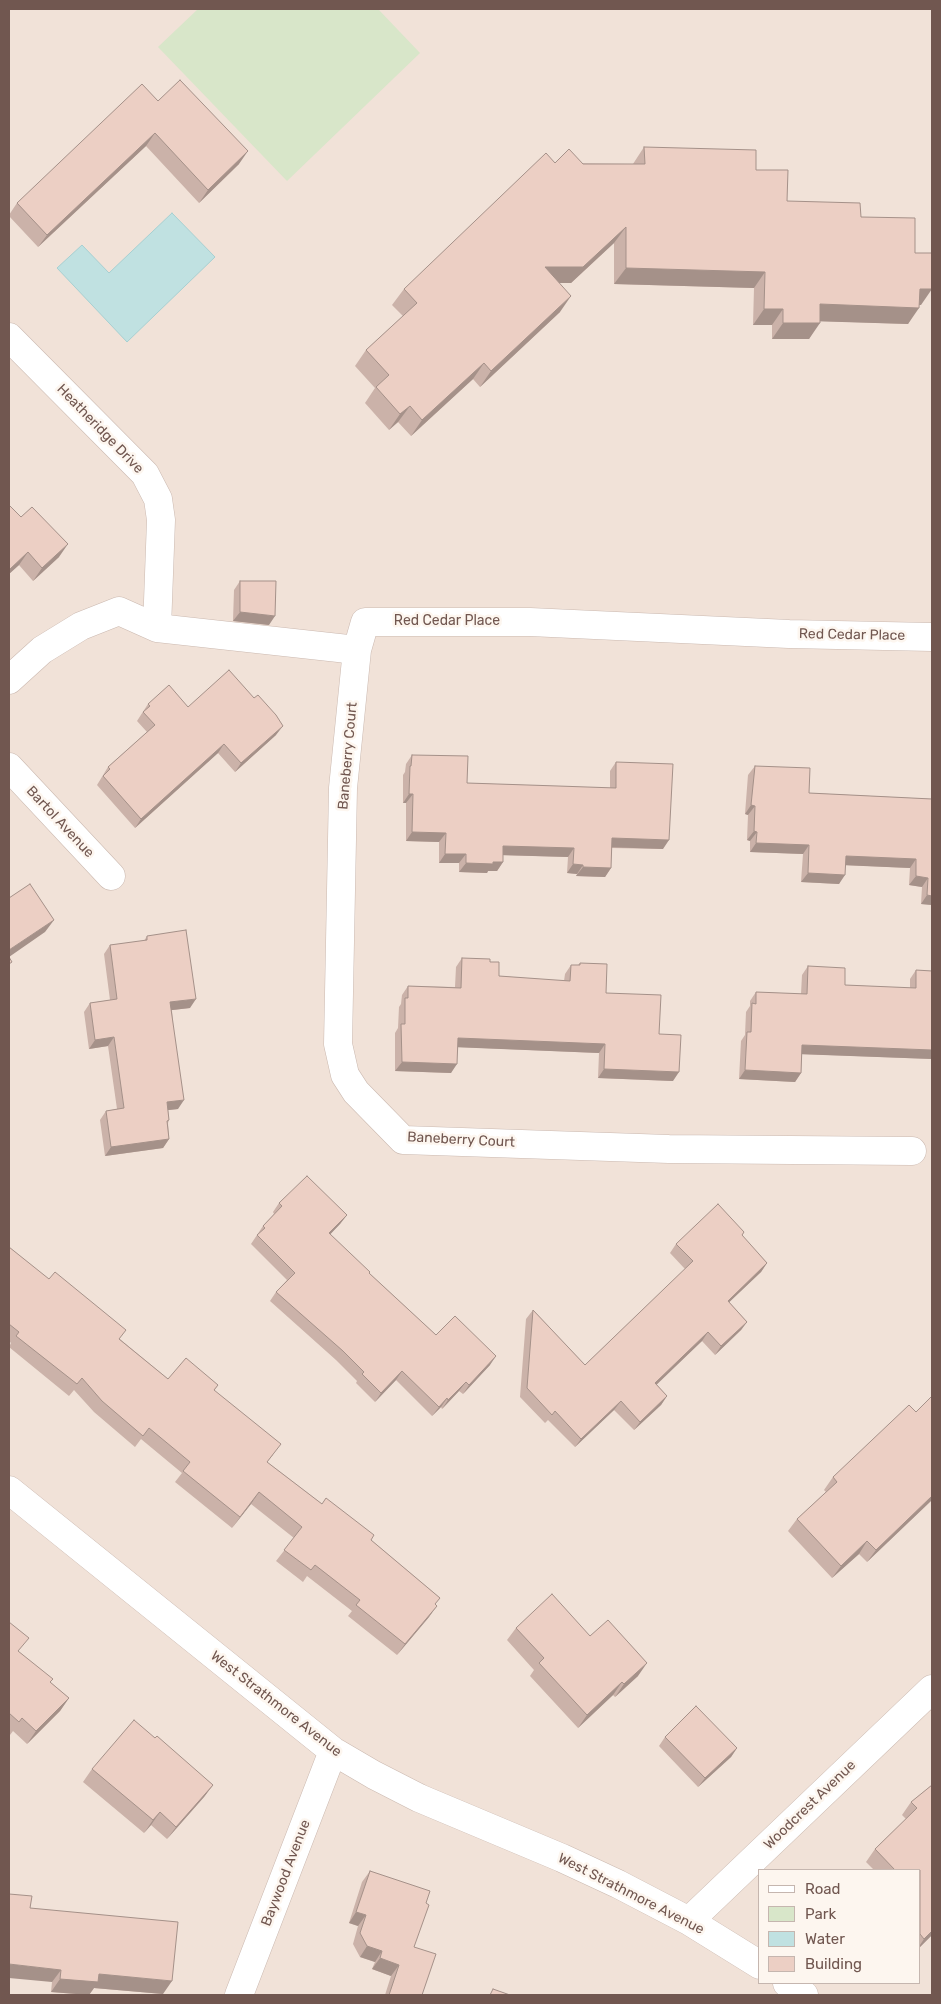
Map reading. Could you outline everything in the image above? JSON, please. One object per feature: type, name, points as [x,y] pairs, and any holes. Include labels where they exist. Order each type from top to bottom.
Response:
[{"type":"street","name":"Heatheridge Drive","points":[[9,337],[145,474],[158,498],[161,520],[157,628]]},
{"type":"street","points":[[9,680],[42,650],[81,626],[119,612],[157,628],[357,650]]},
{"type":"street","name":"Red Cedar Place","points":[[357,650],[365,622],[530,622],[789,634],[932,637]]},
{"type":"street","name":"Baneberry Court","points":[[357,650],[343,788],[338,1044],[344,1075],[356,1092],[403,1140],[669,1148],[912,1151]]},
{"type":"street","name":"Bartol Avenue","points":[[9,767],[111,876]]},
{"type":"street","name":"West Strathmore Avenue","points":[[9,1490],[333,1751],[419,1798],[562,1858],[618,1884],[688,1921],[758,1964]]},
{"type":"street","name":"Woodcrest Avenue","points":[[688,1921],[932,1690]]},
{"type":"street","name":"Baywood Avenue","points":[[239,1995],[333,1751]]},
{"type":"street","points":[[788,1984],[804,1995]]},
{"type":"shaded area","points":[[9,9],[932,9],[932,1995],[9,1995]]},
{"type":"green space","points":[[198,9],[378,9],[420,53],[287,181],[158,47]]},
{"type":"water","points":[[172,213],[215,257],[127,342],[57,268],[82,245],[109,273]]},
{"type":"building","points":[[180,80],[248,151],[208,190],[155,133],[47,235],[17,203],[142,84],[158,101]]},
{"type":"building","points":[[644,147],[756,150],[756,170],[788,170],[787,201],[860,203],[861,217],[915,218],[915,253],[932,253],[932,289],[920,289],[919,308],[820,304],[820,323],[783,323],[783,309],[764,309],[765,272],[626,268],[626,227],[583,267],[545,267],[571,296],[491,371],[484,363],[422,420],[410,406],[400,414],[376,387],[389,375],[366,350],[417,303],[404,289],[546,153],[555,163],[569,149],[583,164],[645,164]]},
{"type":"building","points":[[9,505],[21,517],[32,507],[68,544],[42,568],[28,552],[9,570]]},
{"type":"building","points":[[240,581],[276,581],[275,616],[240,612]]},
{"type":"building","points":[[229,670],[254,698],[258,695],[283,726],[241,763],[224,744],[141,819],[103,776],[110,769],[108,767],[155,725],[143,712],[150,706],[148,704],[169,685],[188,707]]},
{"type":"building","points":[[412,755],[468,756],[467,783],[616,788],[616,762],[673,764],[669,840],[612,838],[611,868],[583,867],[583,865],[573,864],[574,848],[503,846],[503,862],[493,862],[493,864],[466,863],[466,854],[445,854],[446,833],[412,832],[413,794],[409,794]]},
{"type":"building","points":[[755,766],[810,768],[809,793],[932,799],[932,896],[927,895],[928,878],[916,876],[916,859],[846,856],[845,875],[808,873],[809,845],[756,843],[757,832],[754,831],[755,806],[751,805]]},
{"type":"building","points":[[30,884],[54,920],[9,950],[9,898]]},
{"type":"building","points":[[186,930],[196,999],[170,1002],[184,1100],[167,1102],[169,1139],[111,1147],[106,1111],[124,1108],[114,1037],[95,1040],[90,1003],[117,999],[110,945],[147,940],[147,936]]},
{"type":"building","points":[[462,958],[490,959],[490,962],[499,962],[499,976],[570,981],[571,965],[580,965],[580,963],[607,964],[606,993],[661,995],[659,1034],[681,1035],[679,1072],[604,1069],[605,1044],[458,1038],[457,1064],[402,1062],[401,1024],[405,1024],[405,998],[408,998],[408,986],[461,988]]},
{"type":"building","points":[[808,966],[845,968],[845,985],[916,988],[916,970],[932,971],[932,1050],[802,1045],[801,1073],[745,1070],[747,1032],[751,1032],[752,1003],[756,1004],[756,992],[807,994]]},
{"type":"building","points":[[307,1176],[347,1215],[329,1233],[369,1273],[436,1335],[455,1316],[496,1356],[469,1385],[466,1382],[439,1407],[402,1371],[381,1393],[343,1351],[276,1292],[295,1273],[257,1235],[282,1206],[279,1203]]},
{"type":"building","points":[[718,1204],[744,1232],[742,1235],[767,1263],[728,1301],[747,1322],[721,1346],[708,1332],[655,1383],[667,1396],[640,1422],[621,1401],[581,1439],[555,1411],[552,1415],[527,1388],[533,1310],[585,1365],[693,1261],[676,1244]]},
{"type":"building","points":[[9,1247],[49,1279],[55,1272],[126,1330],[119,1339],[168,1379],[186,1358],[218,1385],[214,1390],[281,1444],[267,1462],[322,1504],[326,1498],[374,1535],[371,1540],[440,1598],[435,1604],[437,1606],[405,1644],[356,1605],[360,1600],[315,1565],[311,1570],[284,1550],[302,1527],[259,1492],[240,1517],[183,1471],[190,1462],[149,1428],[143,1436],[102,1401],[82,1378],[77,1384],[16,1336],[19,1332],[9,1324]]},
{"type":"building","points":[[932,1396],[932,1496],[876,1550],[867,1541],[841,1566],[797,1519],[837,1482],[833,1477],[909,1405],[916,1412]]},
{"type":"building","points":[[552,1594],[590,1636],[608,1620],[647,1663],[624,1684],[622,1682],[587,1715],[539,1663],[544,1658],[516,1628]]},
{"type":"building","points":[[9,1622],[29,1638],[18,1651],[53,1679],[50,1682],[69,1698],[36,1731],[22,1718],[19,1722],[9,1713]]},
{"type":"building","points":[[696,1706],[737,1748],[705,1778],[665,1737]]},
{"type":"building","points":[[134,1720],[155,1738],[157,1736],[213,1785],[176,1827],[160,1812],[153,1820],[92,1769]]},
{"type":"building","points":[[932,1785],[932,1931],[924,1939],[921,1935],[921,1869],[894,1869],[875,1849],[917,1808],[911,1802]]},
{"type":"building","points":[[370,1871],[430,1891],[426,1903],[429,1905],[414,1947],[436,1954],[422,1995],[389,1995],[399,1965],[380,1958],[382,1951],[367,1946],[360,1933],[366,1915],[356,1912]]},
{"type":"building","points":[[9,1894],[32,1896],[30,1908],[178,1922],[172,1981],[99,1974],[98,1982],[60,1979],[61,1970],[9,1964]]},
{"type":"building","points":[[493,1989],[510,1995],[490,1995]]}]
